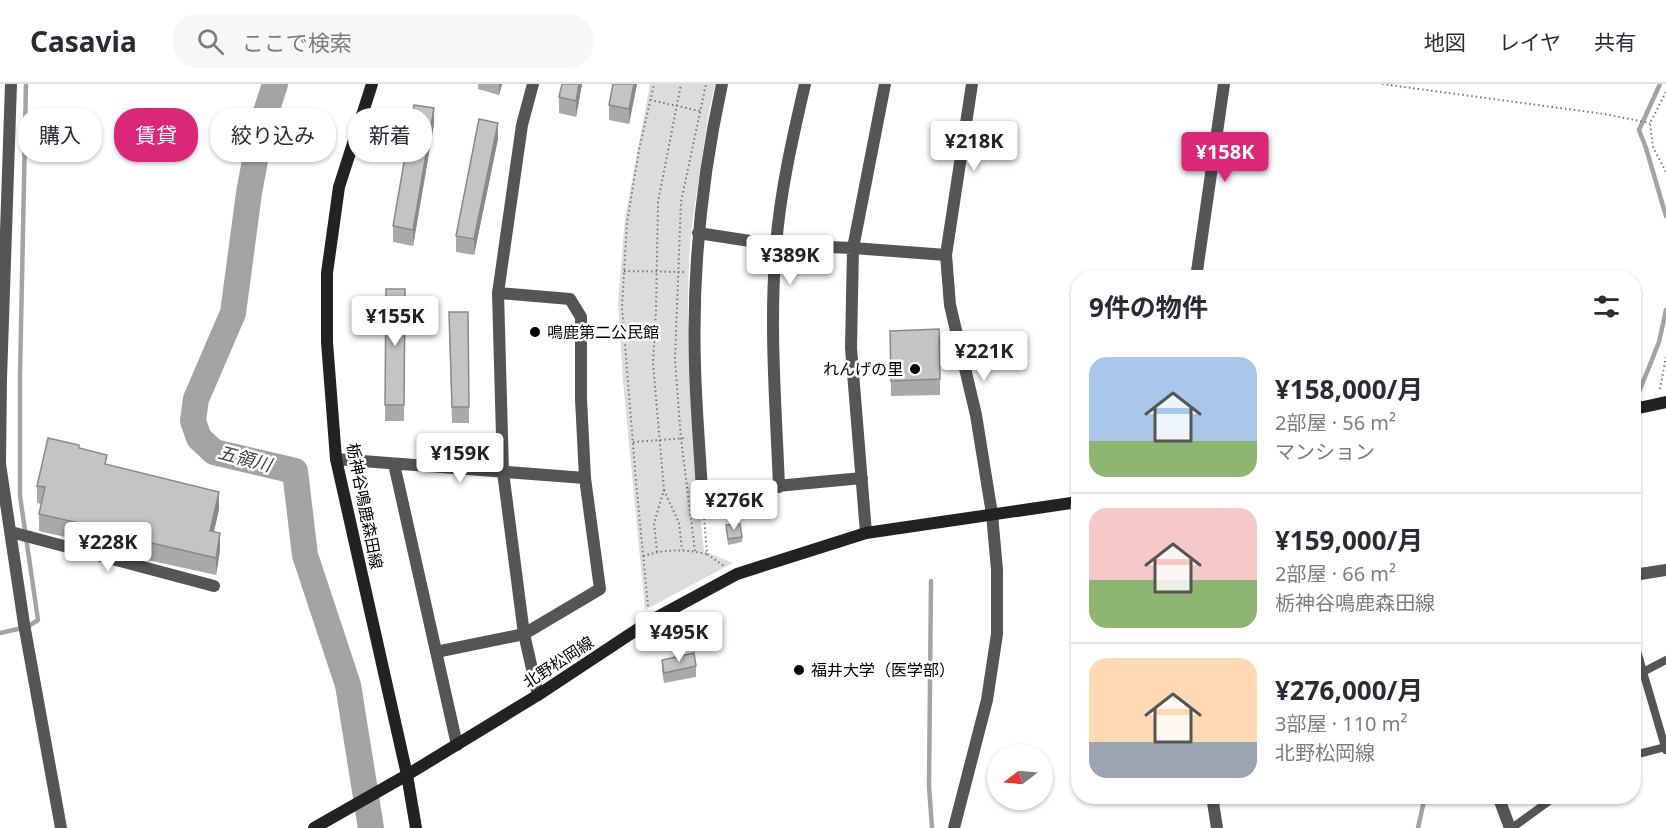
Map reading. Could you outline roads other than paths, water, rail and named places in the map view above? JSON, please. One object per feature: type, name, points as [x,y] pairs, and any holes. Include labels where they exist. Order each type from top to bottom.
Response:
[{"type":"main road","name":"栃神谷鳴鹿森田線","points":[[372,84],[339,187],[327,273],[327,342],[336,459],[407,775],[416,828]]},
{"type":"main road","points":[[1641,408],[1662,403]]},
{"type":"main road","name":"北野松岡線","points":[[314,828],[457,745],[650,621],[737,574],[866,533],[1071,503]]},
{"type":"street","points":[[11,84],[0,464],[5,531],[61,828]]},
{"type":"street","points":[[533,84],[522,124],[498,293],[503,472],[525,634],[538,695]]},
{"type":"street","points":[[722,84],[698,233],[695,364],[702,494],[862,478]]},
{"type":"street","points":[[779,487],[773,352],[776,245],[792,138],[805,84]]},
{"type":"street","points":[[866,533],[851,348],[853,248],[885,84]]},
{"type":"street","points":[[954,828],[987,700],[997,634],[997,570],[992,514],[976,415],[950,304],[946,255],[972,84]]},
{"type":"street","points":[[1197,270],[1224,84]]},
{"type":"street","points":[[698,233],[776,245],[946,255]]},
{"type":"street","points":[[436,652],[525,634],[600,589],[585,478],[580,399],[581,317],[570,299],[498,293]]},
{"type":"street","points":[[336,459],[585,478]]},
{"type":"street","points":[[394,464],[457,745]]},
{"type":"street","points":[[5,531],[214,586]]},
{"type":"street","points":[[1641,574],[1666,570]]},
{"type":"street","points":[[1213,804],[1217,828]]},
{"type":"street","points":[[1501,804],[1511,828]]},
{"type":"lane","points":[[1643,672],[1666,660]]},
{"type":"lane","points":[[1641,665],[1666,748],[1641,753]]},
{"type":"lane","points":[[1511,828],[1545,804]]},
{"type":"waterway","points":[[0,633],[27,627],[38,620],[20,496],[26,84]]},
{"type":"waterway","name":"五領川","points":[[275,84],[261,128],[249,193],[233,313],[196,399],[193,421],[199,438],[214,452],[295,471],[305,555],[348,685],[371,828]]},
{"type":"waterway","points":[[1660,84],[1639,130],[1666,216]]},
{"type":"waterway","points":[[1641,387],[1659,342],[1666,310]]},
{"type":"waterway","points":[[931,581],[929,786],[932,828]]},
{"type":"waterway","points":[[1418,828],[1423,804]]},
{"type":"place","name":"鳴鹿第二公民館","points":[[535,332]]},
{"type":"place","name":"れんげの里","points":[[915,369]]},
{"type":"place","name":"福井大学（医学部）","points":[[799,670]]}]
